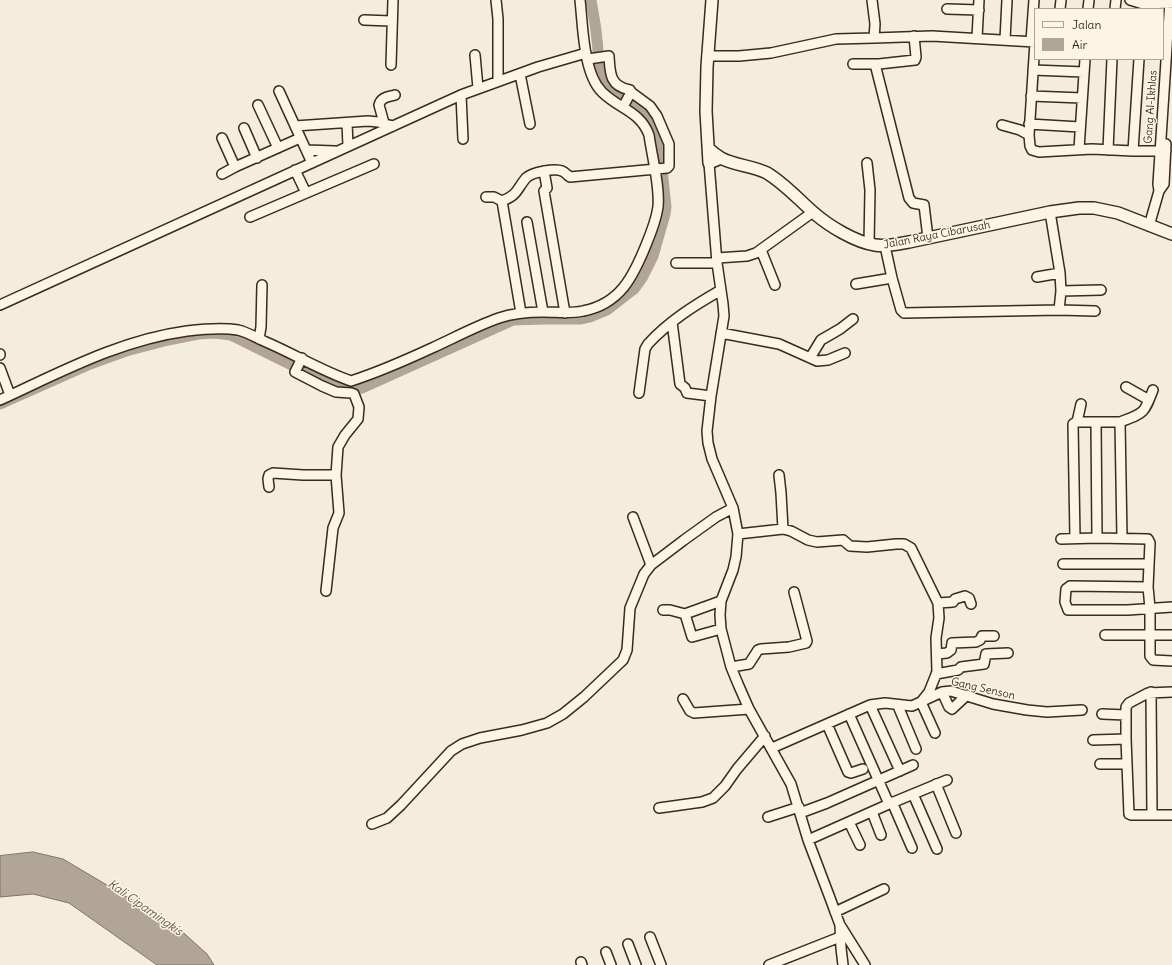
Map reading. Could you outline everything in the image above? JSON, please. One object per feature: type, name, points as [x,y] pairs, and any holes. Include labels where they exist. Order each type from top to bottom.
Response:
[{"type":"main road","points":[[712,0],[707,56],[706,110],[709,162],[721,158]]},
{"type":"main road","name":"Jalan Raya Cibarusah","points":[[708,148],[721,158],[767,173],[787,188],[813,212],[842,232],[876,246],[886,246],[1050,212],[1079,208],[1094,208],[1118,213],[1172,234]]},
{"type":"street","points":[[391,65],[393,0]]},
{"type":"street","points":[[496,0],[498,19],[498,80]]},
{"type":"street","points":[[298,364],[351,380],[431,348],[485,323],[510,315],[521,313],[565,313],[584,311],[605,304],[616,296],[632,277],[644,252],[655,221],[659,169],[646,128],[624,105],[602,92],[591,73],[593,57],[580,0]]},
{"type":"street","points":[[872,0],[875,24],[874,38]]},
{"type":"street","points":[[977,38],[979,0]]},
{"type":"street","points":[[1005,40],[1007,0]]},
{"type":"street","points":[[1034,0],[1033,70],[1029,124],[1030,146],[1032,150],[1039,152],[1079,149],[1163,151]]},
{"type":"street","points":[[1130,0],[1143,4],[1170,2]]},
{"type":"street","name":"Gang Al-Ikhlas","points":[[1150,226],[1159,191],[1164,184],[1163,151],[1170,2]]},
{"type":"street","points":[[947,9],[978,10]]},
{"type":"street","points":[[364,20],[392,21]]},
{"type":"street","points":[[853,64],[879,64],[915,60],[914,36]]},
{"type":"street","points":[[707,56],[739,56],[771,53],[836,39],[932,36],[1034,41]]},
{"type":"street","points":[[475,55],[478,88]]},
{"type":"street","points":[[0,305],[338,151],[388,124],[498,80],[538,67],[593,57],[609,56],[613,81],[620,87],[630,90],[631,93],[653,109],[666,133],[669,144],[669,166],[667,168],[570,177],[563,171],[544,171],[530,175],[526,178],[512,198],[502,201],[494,197],[486,197]]},
{"type":"street","points":[[1079,149],[1085,60]]},
{"type":"street","points":[[1108,150],[1112,60]]},
{"type":"street","points":[[1133,151],[1139,60]]},
{"type":"street","points":[[879,64],[876,68],[909,198],[913,203],[924,205],[928,238]]},
{"type":"street","points":[[1033,70],[1084,72]]},
{"type":"street","points":[[520,74],[530,124]]},
{"type":"street","points":[[279,91],[312,163]]},
{"type":"street","points":[[624,105],[631,93]]},
{"type":"street","points":[[388,124],[379,105],[383,99],[395,95]]},
{"type":"street","points":[[461,95],[463,139]]},
{"type":"street","points":[[1031,96],[1082,98]]},
{"type":"street","points":[[258,105],[278,148]]},
{"type":"street","points":[[295,126],[368,121],[388,124]]},
{"type":"street","points":[[347,123],[348,146]]},
{"type":"street","points":[[1029,124],[1080,126]]},
{"type":"street","points":[[1002,125],[1020,130],[1029,135]]},
{"type":"street","points":[[244,128],[257,158]]},
{"type":"street","points":[[222,138],[235,167]]},
{"type":"street","points":[[222,174],[300,138]]},
{"type":"street","points":[[306,150],[338,151]]},
{"type":"street","points":[[709,162],[717,261],[722,290],[724,316],[711,396],[708,443],[712,459],[732,508],[738,534],[733,570],[721,601],[721,629],[731,667],[750,709],[791,784],[808,840],[840,925],[865,965]]},
{"type":"street","points":[[867,163],[870,190],[869,244]]},
{"type":"street","points":[[250,217],[374,164]]},
{"type":"street","points":[[295,170],[306,193]]},
{"type":"street","points":[[544,171],[547,188],[544,191],[565,313]]},
{"type":"street","points":[[502,201],[521,313]]},
{"type":"street","points":[[676,263],[717,261],[747,256],[760,250],[813,212]]},
{"type":"street","points":[[1050,212],[1060,273],[1060,310]]},
{"type":"street","points":[[527,222],[543,312]]},
{"type":"street","points":[[886,246],[892,278],[901,310],[904,313],[1060,310],[1095,311]]},
{"type":"street","points":[[760,250],[775,286]]},
{"type":"street","points":[[1037,277],[1060,273]]},
{"type":"street","points":[[856,284],[892,278]]},
{"type":"street","points":[[259,339],[261,327],[262,284]]},
{"type":"street","points":[[639,393],[645,350],[654,337],[691,307],[722,290]]},
{"type":"street","points":[[1061,291],[1101,290]]},
{"type":"street","points":[[810,358],[821,340],[840,329],[853,319]]},
{"type":"street","points":[[672,322],[680,384],[687,394],[711,396]]},
{"type":"street","points":[[0,400],[97,355],[149,338],[169,333],[200,329],[239,330],[259,339],[298,364],[322,386],[336,392],[354,394],[359,407],[358,419],[345,435],[338,447],[336,475],[339,513],[333,528],[326,591]]},
{"type":"street","points":[[722,333],[779,344],[817,361],[823,361],[845,354]]},
{"type":"street","points":[[0,368],[10,395]]},
{"type":"street","points":[[1126,386],[1149,400]]},
{"type":"street","points":[[1075,538],[1074,422],[1120,422],[1136,416],[1144,411],[1153,390]]},
{"type":"street","points":[[1077,422],[1080,404]]},
{"type":"street","points":[[1096,422],[1097,538]]},
{"type":"street","points":[[1120,422],[1122,538]]},
{"type":"street","points":[[269,488],[268,476],[274,473],[336,475]]},
{"type":"street","points":[[779,475],[783,529]]},
{"type":"street","points":[[372,824],[387,818],[402,805],[441,761],[451,751],[462,744],[480,738],[522,730],[547,723],[557,719],[584,698],[624,660],[628,650],[630,608],[644,574],[651,565],[716,517],[732,508]]},
{"type":"street","points":[[634,517],[651,565]]},
{"type":"street","points":[[738,534],[783,529],[791,531],[808,540],[817,542],[843,540],[850,546],[867,547],[904,544],[912,548],[938,603],[939,618],[936,638],[937,672],[929,692],[921,702],[935,733]]},
{"type":"street","points":[[1061,538],[1148,539],[1150,542],[1148,588],[1150,608],[1150,656],[1151,658],[1158,660],[1172,660]]},
{"type":"street","points":[[1063,564],[1149,564]]},
{"type":"street","points":[[1148,588],[1070,586],[1066,589],[1065,602],[1068,610],[1122,610],[1172,607]]},
{"type":"street","points":[[731,667],[749,664],[758,650],[761,649],[789,647],[806,643],[807,641],[794,592]]},
{"type":"street","points":[[938,603],[953,602],[954,599],[965,596],[969,598],[971,604]]},
{"type":"street","points":[[663,610],[670,610],[685,614],[721,601]]},
{"type":"street","points":[[685,614],[692,637],[721,629]]},
{"type":"street","points":[[1105,635],[1172,634]]},
{"type":"street","points":[[937,654],[947,653],[951,650],[952,643],[976,642],[980,640],[982,636],[994,636]]},
{"type":"street","points":[[936,674],[958,670],[961,667],[984,664],[986,654],[1008,653]]},
{"type":"street","name":"Gang Senson","points":[[772,748],[870,705],[885,703],[898,706],[912,706],[942,692],[951,691],[993,704],[1027,710],[1046,712],[1082,710]]},
{"type":"street","points":[[942,692],[949,707],[952,709],[967,695]]},
{"type":"street","points":[[1172,692],[1151,692],[1142,695],[1129,703],[1126,707],[1126,764],[1129,814],[1172,815]]},
{"type":"street","points":[[1151,692],[1152,815]]},
{"type":"street","points":[[683,699],[690,711],[694,713],[750,709]]},
{"type":"street","points":[[870,705],[900,771]]},
{"type":"street","points":[[898,706],[916,749]]},
{"type":"street","points":[[849,714],[878,780],[912,848]]},
{"type":"street","points":[[1102,714],[1126,715]]},
{"type":"street","points":[[827,724],[848,772],[851,773],[863,769]]},
{"type":"street","points":[[659,808],[702,802],[714,798],[725,786],[737,768],[765,736]]},
{"type":"street","points":[[1093,740],[1126,739]]},
{"type":"street","points":[[1100,764],[1126,764]]},
{"type":"street","points":[[768,816],[827,803],[913,765]]},
{"type":"street","points":[[808,840],[890,803],[947,780]]},
{"type":"street","points":[[936,784],[956,833]]},
{"type":"street","points":[[914,794],[937,849]]},
{"type":"street","points":[[872,812],[881,835]]},
{"type":"street","points":[[850,822],[860,845]]},
{"type":"street","points":[[835,912],[884,889]]},
{"type":"street","points":[[840,925],[843,965]]},
{"type":"street","points":[[650,937],[661,965]]},
{"type":"street","points":[[769,965],[840,937]]},
{"type":"street","points":[[628,944],[636,965]]},
{"type":"street","points":[[606,952],[611,965]]},
{"type":"water","name":"Kali Cipamingkis","points":[[33,852],[63,859],[176,926],[207,954],[214,965],[157,965],[69,903],[33,894],[0,897],[0,856]]},
{"type":"waterway","points":[[0,404],[90,364],[126,351],[168,340],[198,334],[215,333],[231,335],[316,377],[355,390],[513,320],[581,319],[607,310],[634,289],[642,278],[653,256],[666,207],[659,141],[654,128],[636,105],[606,86],[600,76],[598,44],[591,0]]}]
